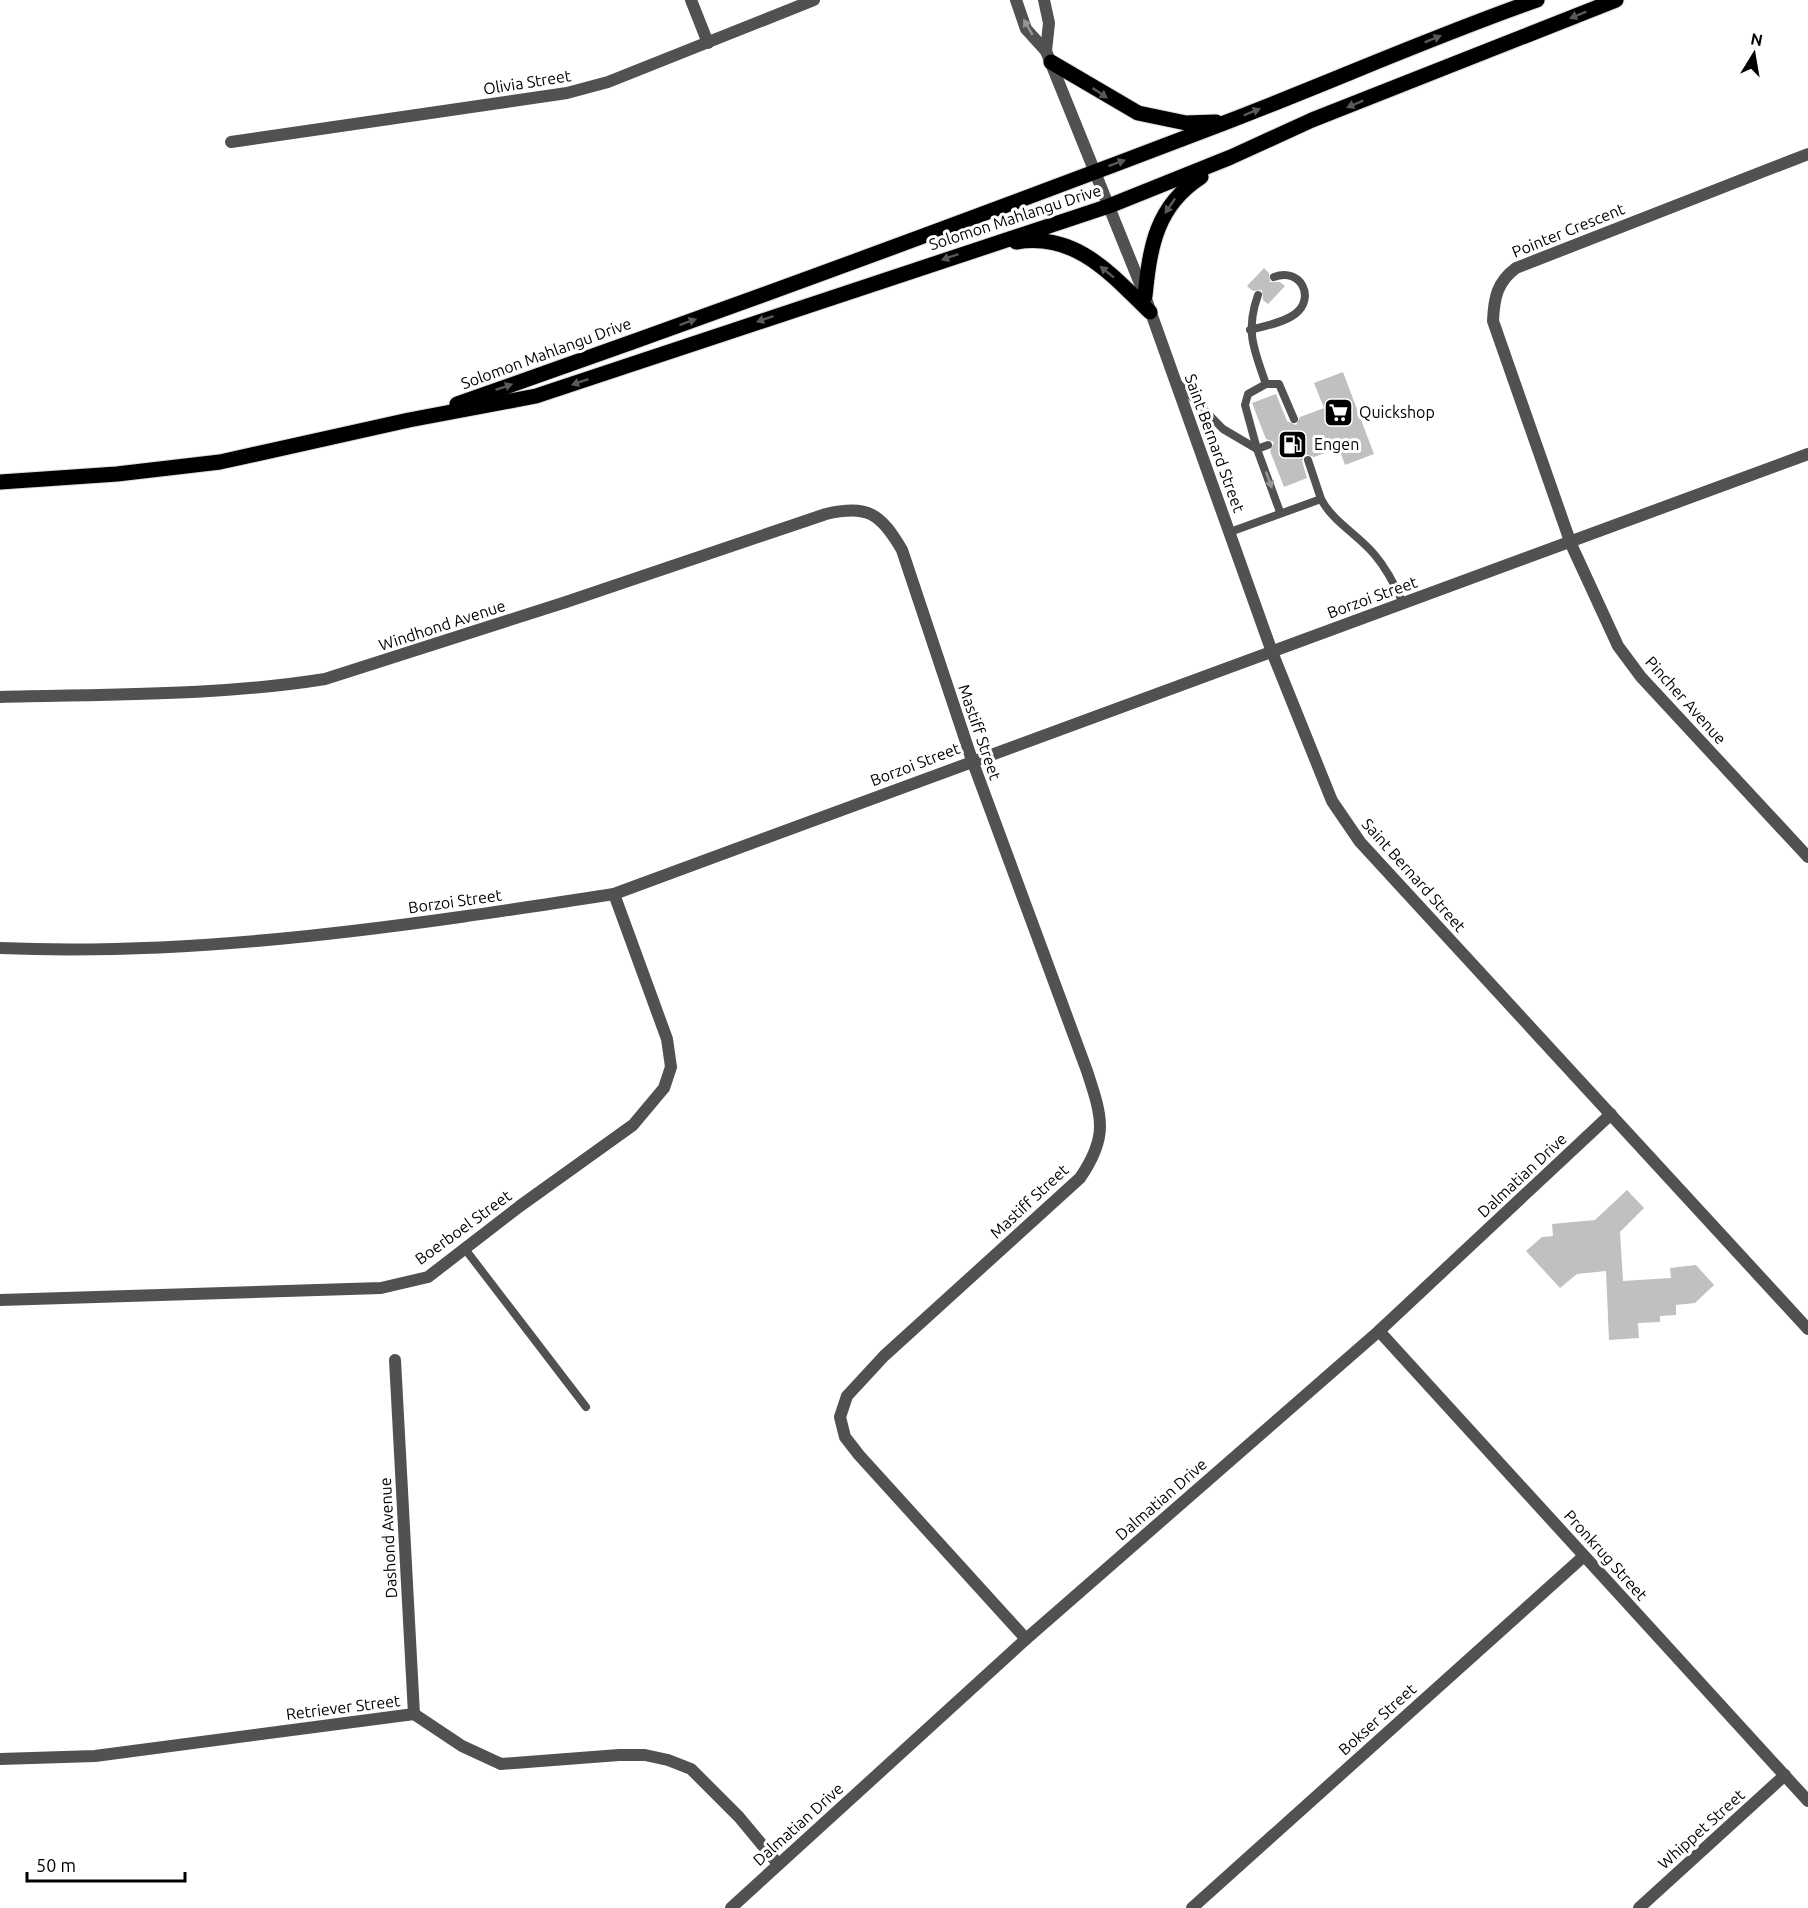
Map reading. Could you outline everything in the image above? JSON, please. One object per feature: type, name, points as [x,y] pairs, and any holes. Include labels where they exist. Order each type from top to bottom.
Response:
[{"type":"main road","name":"Solomon Mahlangu Drive","points":[[409,420],[849,264],[1227,122],[1475,21],[1536,0]]},
{"type":"main road","name":"Solomon Mahlangu Drive","points":[[0,482],[117,474],[220,462],[409,420],[536,396],[975,248],[1109,206],[1231,157],[1312,120],[1616,0]]},
{"type":"main road","points":[[1048,56],[1137,113],[1186,123],[1227,122]]},
{"type":"main road","points":[[1145,296],[1149,256],[1159,224],[1166,211],[1182,189],[1231,157]]},
{"type":"main road","points":[[975,248],[1025,240],[1051,240],[1064,244],[1089,258],[1150,312]]},
{"type":"street","points":[[691,0],[708,43]]},
{"type":"street","name":"Olivia Street","points":[[231,142],[567,93],[608,82],[814,0]]},
{"type":"street","points":[[1016,0],[1026,29],[1048,56]]},
{"type":"street","points":[[1044,0],[1049,23],[1048,56]]},
{"type":"street","name":"Saint Bernard Street","points":[[1048,56],[1145,296],[1272,652],[1332,801],[1342,818],[1360,842],[1808,1329]]},
{"type":"street","name":"Pointer Crescent","points":[[1571,544],[1493,321],[1498,288],[1505,276],[1528,262],[1808,154]]},
{"type":"street","name":"Borzoi Street","points":[[0,948],[47,950],[187,946],[441,921],[614,894],[972,760],[1571,544],[1808,454]]},
{"type":"street","name":"Windhond Avenue","points":[[0,697],[167,691],[292,684],[325,679],[826,514],[847,509],[861,510],[878,517]]},
{"type":"street","name":"Mastiff Street","points":[[878,517],[889,528],[902,550],[972,760],[1092,1089],[1100,1121],[1098,1146],[1080,1178],[860,1380],[847,1396],[840,1417],[845,1437],[859,1455],[1026,1640]]},
{"type":"street","name":"Pincher Avenue","points":[[1571,544],[1618,646],[1641,677],[1808,857]]},
{"type":"street","name":"Boerboel Street","points":[[0,1300],[381,1288],[428,1276],[633,1125],[664,1088],[671,1067],[667,1039],[614,894]]},
{"type":"street","name":"Dalmatian Drive","points":[[732,1908],[1026,1640],[1379,1331],[1611,1114]]},
{"type":"street","name":"Pronkrug Street","points":[[1379,1331],[1808,1802]]},
{"type":"street","name":"Dashond Avenue","points":[[394,1359],[414,1714]]},
{"type":"street","name":"Bokser Street","points":[[1192,1908],[1584,1556]]},
{"type":"street","name":"Retriever Street","points":[[0,1758],[95,1756],[414,1714],[462,1746],[501,1764],[645,1755],[668,1760],[691,1769],[739,1817],[778,1864]]},
{"type":"street","name":"Whippet Street","points":[[1639,1908],[1785,1775]]},
{"type":"lane","points":[[1250,330],[1294,315],[1304,300],[1303,286],[1296,278],[1288,273],[1274,277]]},
{"type":"lane","points":[[1258,295],[1250,314],[1250,330],[1266,384]]},
{"type":"lane","points":[[1175,379],[1223,429],[1257,449]]},
{"type":"lane","points":[[1280,512],[1257,449],[1245,400],[1253,389],[1274,383],[1282,388],[1294,419]]},
{"type":"lane","points":[[1257,449],[1268,445]]},
{"type":"lane","points":[[1308,460],[1321,499],[1332,516],[1379,561],[1392,577],[1403,603]]},
{"type":"lane","points":[[1230,532],[1321,499]]},
{"type":"lane","points":[[465,1249],[586,1407]]},
{"type":"building","points":[[1264,268],[1269,273],[1270,282],[1280,282],[1285,286],[1268,304],[1263,300],[1262,290],[1253,291],[1247,286]]},
{"type":"building","points":[[1343,372],[1374,454],[1345,465],[1339,448],[1314,457],[1305,454],[1302,461],[1307,478],[1284,487],[1270,451],[1274,442],[1266,439],[1252,403],[1276,394],[1287,421],[1296,425],[1300,417],[1324,408],[1314,383]]},
{"type":"building","points":[[1627,1190],[1644,1208],[1620,1232],[1623,1281],[1671,1278],[1670,1268],[1696,1265],[1714,1285],[1695,1303],[1676,1305],[1676,1315],[1660,1316],[1660,1322],[1638,1323],[1639,1338],[1609,1340],[1606,1271],[1577,1274],[1560,1288],[1526,1251],[1542,1237],[1553,1236],[1552,1224],[1595,1220]]},
{"type":"place","name":"Quickshop","points":[[1338,412]]},
{"type":"place","name":"Engen","points":[[1293,444]]}]
